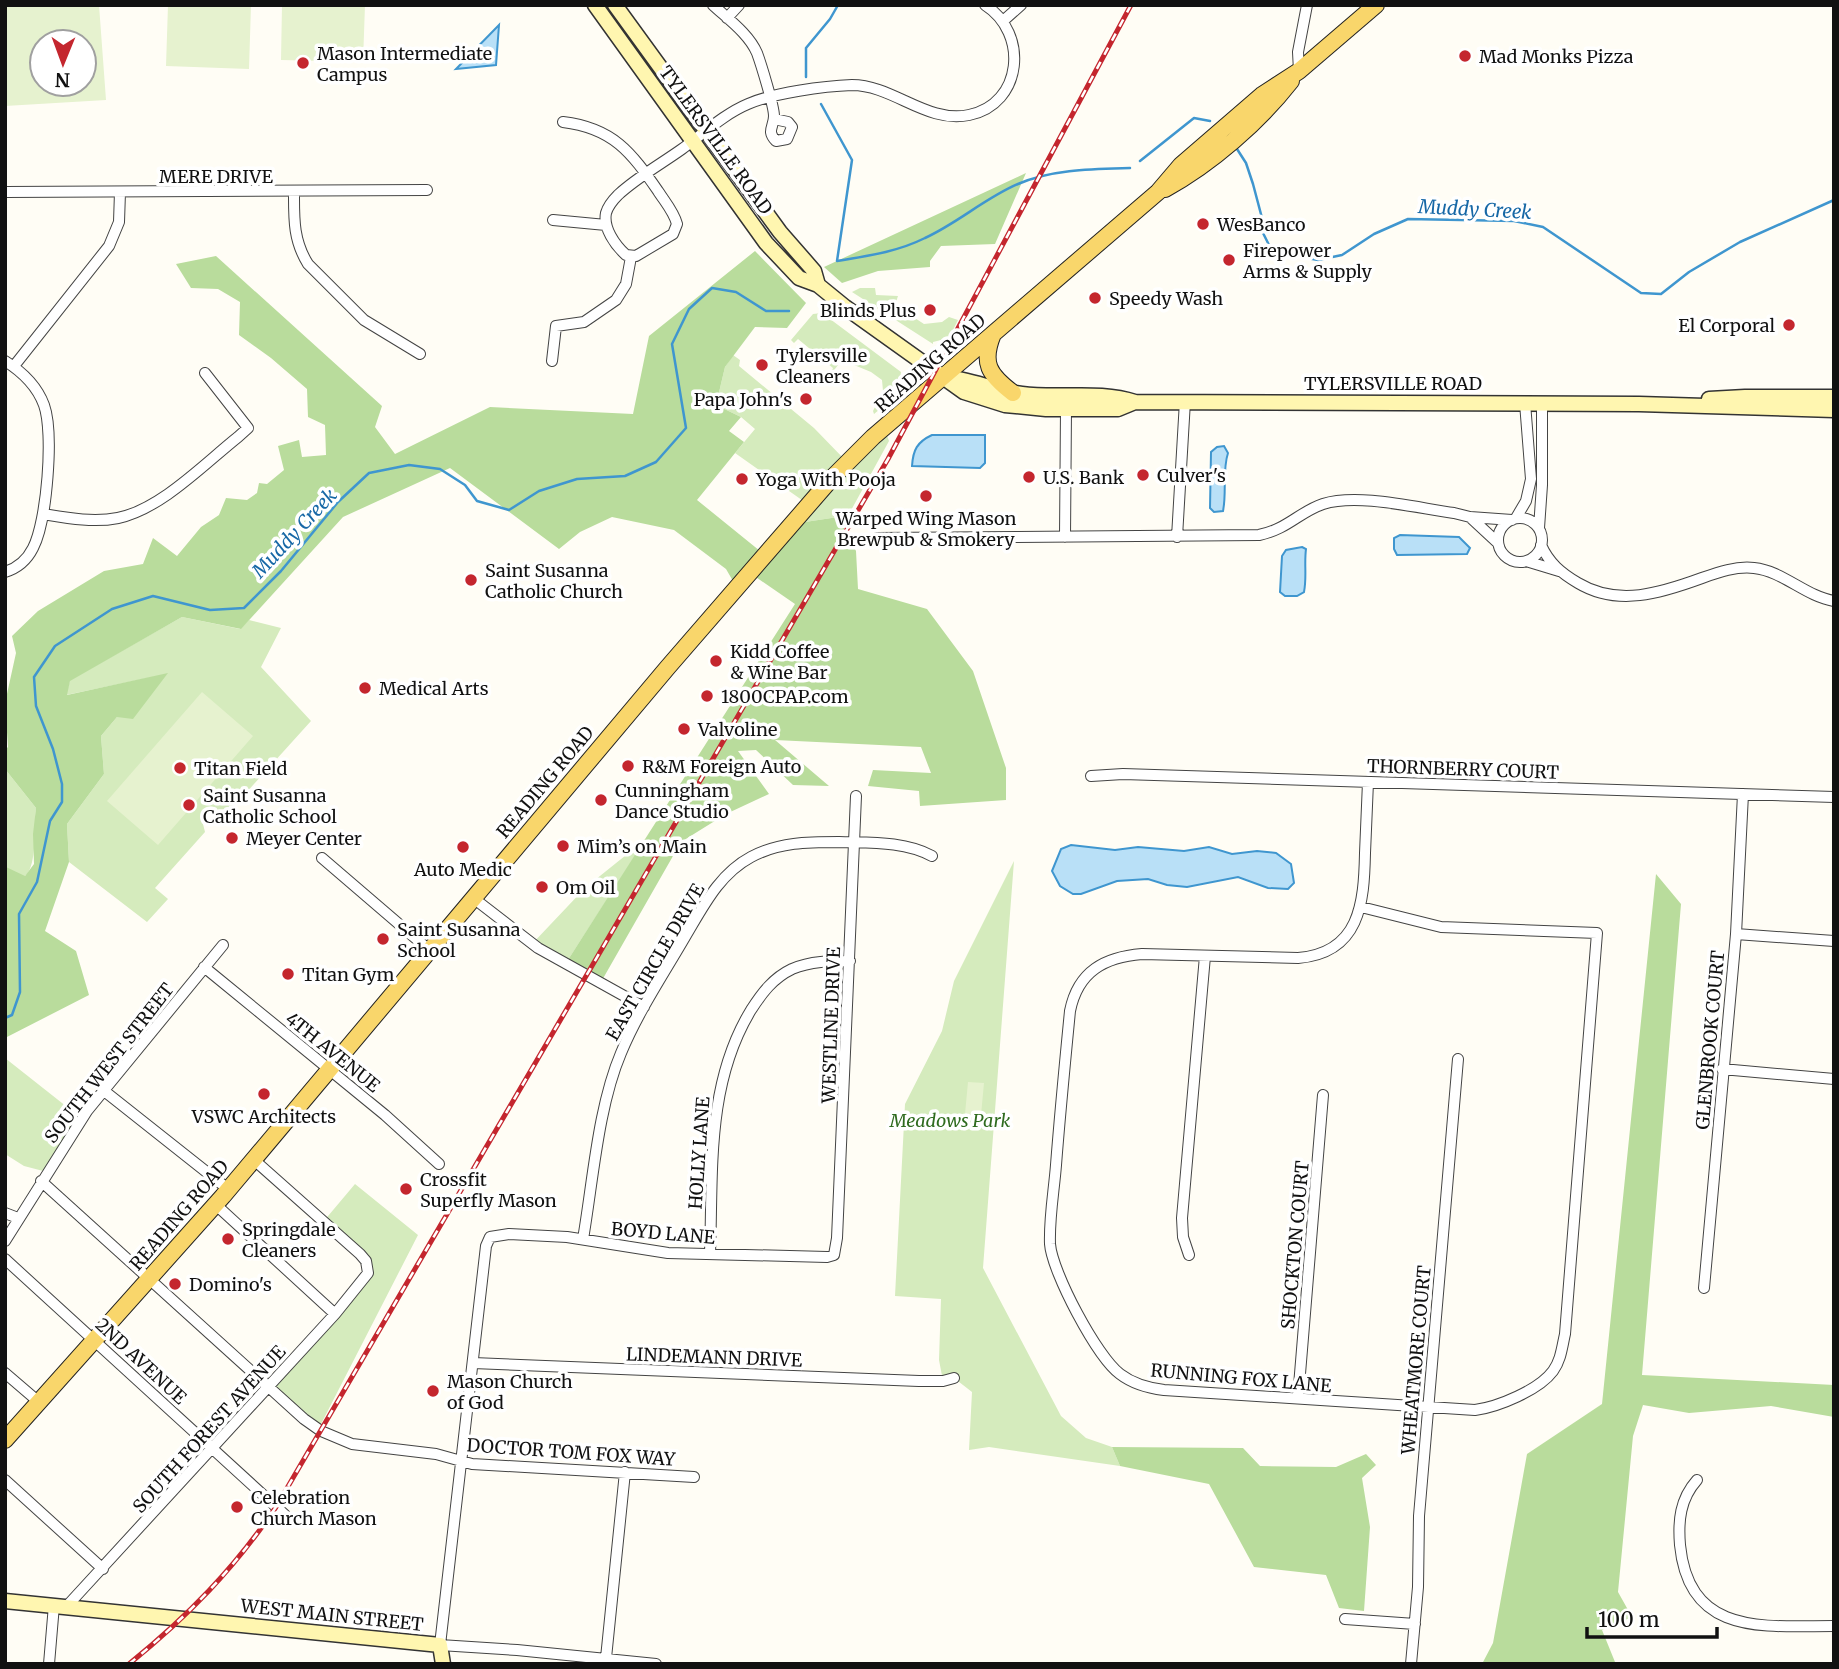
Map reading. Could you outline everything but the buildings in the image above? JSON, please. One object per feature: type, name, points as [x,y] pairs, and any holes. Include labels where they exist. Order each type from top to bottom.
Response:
[{"type":"main road","name":"TYLERSVILLE ROAD","points":[[595,5],[766,243],[799,278],[818,285],[964,392],[1017,407],[1118,409],[1135,402]]},
{"type":"main road","name":"TYLERSVILLE ROAD","points":[[615,5],[780,232],[814,271],[818,285]]},
{"type":"main road","name":"READING ROAD","points":[[5,1440],[228,1189],[625,716],[831,479],[873,437],[1158,192],[1181,165],[1262,95],[1299,71],[1376,5]]},
{"type":"main road","points":[[994,333],[986,350],[987,362],[999,383],[1013,393]]},
{"type":"main road","name":"TYLERSVILLE ROAD","points":[[944,377],[962,378],[1013,393],[1117,396],[1135,402],[1652,404],[1834,410]]},
{"type":"main road","name":"TYLERSVILLE ROAD","points":[[1652,404],[1745,397],[1834,397]]},
{"type":"main road","name":"WEST MAIN STREET","points":[[5,1601],[440,1645]]},
{"type":"main road","points":[[440,1645],[443,1664]]},
{"type":"street","points":[[713,5],[754,47],[774,118]]},
{"type":"street","points":[[727,18],[739,5]]},
{"type":"street","points":[[564,122],[608,134],[628,151],[646,175],[674,214],[677,228],[673,234],[640,255],[631,257],[620,250],[606,225],[607,213],[613,201],[646,175],[744,105],[769,97],[826,88],[865,86],[944,115],[969,116],[992,104],[1002,95],[1011,79],[1015,60],[1014,47],[1003,21],[985,5]]},
{"type":"street","points":[[1003,21],[1021,5]]},
{"type":"street","points":[[1299,71],[1298,52],[1307,5]]},
{"type":"street","name":"MERE DRIVE","points":[[5,192],[427,190]]},
{"type":"street","points":[[294,191],[295,233],[307,264],[364,320],[419,354]]},
{"type":"street","points":[[5,572],[19,566],[32,551],[37,538],[43,514],[49,448],[48,422],[43,403],[38,393],[9,363],[108,246],[119,222],[120,192]]},
{"type":"street","points":[[553,220],[606,225]]},
{"type":"street","points":[[552,360],[556,326],[584,322],[616,300],[626,284],[631,257]]},
{"type":"street","points":[[43,514],[93,520],[131,514],[161,499],[238,437],[248,428],[205,373]]},
{"type":"street","points":[[1182,537],[1185,401]]},
{"type":"street","points":[[1525,403],[1531,478],[1527,501],[1514,519],[1501,528],[1498,543],[1499,549],[1508,559],[1520,562],[1536,555],[1541,545]]},
{"type":"street","points":[[1542,403],[1539,528],[1541,545],[1559,571]]},
{"type":"street","points":[[1065,537],[1066,409]]},
{"type":"street","points":[[877,538],[1253,536],[1282,529],[1318,506],[1343,500],[1470,517],[1529,520],[1539,528]]},
{"type":"street","points":[[1470,517],[1498,543]]},
{"type":"street","points":[[1526,561],[1559,571],[1594,591],[1626,596],[1647,596],[1727,570],[1756,568],[1834,601]]},
{"type":"street","name":"THORNBERRY COURT","points":[[1091,776],[1123,774],[1834,797]]},
{"type":"street","name":"RUNNING FOX LANE","points":[[1362,907],[1441,927],[1597,933],[1565,1334],[1560,1357],[1552,1372],[1535,1386],[1499,1404],[1475,1410],[1164,1390],[1128,1380],[1118,1373],[1101,1353],[1076,1308],[1052,1255],[1051,1216],[1067,1037],[1071,1005],[1078,987],[1095,968],[1123,956],[1298,958],[1318,955],[1341,942],[1357,920],[1362,907],[1368,782]]},
{"type":"street","name":"GLENBROOK COURT","points":[[1704,1288],[1736,934],[1743,794]]},
{"type":"street","name":"WESTLINE DRIVE","points":[[834,1255],[837,1238],[856,796]]},
{"type":"street","name":"EAST CIRCLE DRIVE","points":[[583,1239],[610,1084],[620,1054],[709,895],[741,863],[769,849],[788,844],[855,842],[909,846],[932,856]]},
{"type":"street","points":[[322,858],[428,949]]},
{"type":"street","points":[[472,897],[538,947],[644,1007]]},
{"type":"street","points":[[1736,934],[1834,941]]},
{"type":"street","name":"SOUTH WEST STREET","points":[[5,1241],[66,1141],[103,1090],[223,945]]},
{"type":"street","points":[[1189,1255],[1183,1237],[1182,1218],[1205,956]]},
{"type":"street","name":"HOLLY LANE","points":[[710,1254],[714,1120],[724,1068],[743,1023],[766,988],[785,973],[806,964],[850,961]]},
{"type":"street","name":"4TH AVENUE","points":[[204,967],[330,1069],[439,1164]]},
{"type":"street","name":"WHEATMORE COURT","points":[[1411,1664],[1419,1561],[1419,1516],[1458,1059]]},
{"type":"street","points":[[1722,1069],[1834,1079]]},
{"type":"street","points":[[103,1090],[228,1189]]},
{"type":"street","name":"SHOCKTON COURT","points":[[1298,1398],[1323,1095]]},
{"type":"street","name":"SOUTH FOREST AVENUE","points":[[60,1606],[103,1569],[365,1278],[368,1270],[366,1261],[253,1159]]},
{"type":"street","name":"DOCTOR TOM FOX WAY","points":[[41,1181],[269,1387],[314,1426],[338,1440],[445,1456],[472,1464],[694,1477]]},
{"type":"street","points":[[215,1204],[335,1314]]},
{"type":"street","points":[[5,1213],[18,1219]]},
{"type":"street","name":"BOYD LANE","points":[[473,1363],[484,1255],[490,1237],[509,1234],[583,1239],[643,1250],[710,1254],[834,1255]]},
{"type":"street","name":"2ND AVENUE","points":[[5,1259],[285,1515]]},
{"type":"street","points":[[440,1645],[473,1363]]},
{"type":"street","name":"LINDEMANN DRIVE","points":[[473,1363],[919,1381],[954,1378]]},
{"type":"street","points":[[5,1373],[40,1403]]},
{"type":"street","points":[[606,1658],[625,1472]]},
{"type":"street","points":[[5,1480],[103,1569]]},
{"type":"street","points":[[1697,1480],[1685,1496],[1679,1529],[1684,1567],[1699,1597],[1719,1614],[1743,1624],[1834,1626]]},
{"type":"street","points":[[49,1664],[60,1606]]},
{"type":"street","points":[[1345,1619],[1415,1624]]},
{"type":"street","name":"WEST MAIN STREET","points":[[440,1645],[656,1664]]},
{"type":"green space","points":[[5,5],[99,5],[106,100],[5,106]]},
{"type":"green space","points":[[168,5],[251,5],[249,69],[166,66]]},
{"type":"green space","points":[[282,5],[365,5],[363,62],[281,60]]},
{"type":"green space","points":[[1026,173],[995,244],[941,246],[930,261],[930,267],[878,271],[842,283],[824,267]]},
{"type":"green space","points":[[755,251],[806,303],[787,328],[755,327],[725,367],[716,405],[741,417],[729,431],[744,442],[697,500],[765,555],[792,524],[838,517],[856,551],[858,589],[927,609],[973,671],[1006,768],[1006,800],[920,806],[919,791],[868,786],[873,770],[931,773],[921,747],[775,740],[829,786],[793,785],[756,750],[738,751],[769,794],[726,814],[681,842],[601,982],[566,963],[795,604],[750,573],[737,588],[726,569],[674,530],[612,517],[580,532],[559,549],[450,468],[343,517],[241,629],[182,617],[70,681],[67,695],[168,673],[133,719],[117,717],[101,736],[104,774],[67,824],[69,862],[45,931],[76,951],[89,995],[5,1038],[6,867],[25,876],[34,864],[36,808],[5,769],[5,750],[8,747],[5,703],[16,653],[12,636],[38,611],[104,571],[143,564],[153,538],[177,556],[201,527],[219,515],[226,498],[247,500],[257,493],[259,483],[267,484],[284,470],[278,446],[299,440],[302,457],[326,455],[325,425],[308,417],[307,389],[239,335],[240,302],[218,289],[191,288],[176,264],[216,256],[382,406],[375,427],[395,454],[490,407],[633,414],[649,336]]},
{"type":"green space","points":[[860,288],[875,288],[876,295],[898,296],[895,305],[924,324],[942,322],[949,317],[958,320],[949,338],[933,344],[852,292]]},
{"type":"green space","points":[[822,313],[901,372],[898,394],[874,414],[883,391],[882,380],[871,372],[842,360],[831,374],[833,368],[798,339],[794,343],[791,340],[813,314]]},
{"type":"green space","points":[[733,355],[740,360],[739,366],[814,428],[847,462],[884,427],[889,441],[843,525],[838,517],[792,524],[809,505],[735,453],[755,429],[741,417],[716,405],[725,367]]},
{"type":"green space","points":[[182,617],[240,629],[249,620],[281,628],[261,667],[311,721],[236,804],[226,809],[210,810],[202,820],[205,832],[155,888],[168,899],[147,922],[69,862],[67,824],[104,774],[101,736],[117,717],[167,674],[66,695],[70,680]]},
{"type":"green space","name":"Titan Field","points":[[202,692],[253,736],[158,845],[107,801]]},
{"type":"green space","points":[[5,769],[36,808],[30,870],[22,878],[5,886]]},
{"type":"green space","points":[[646,839],[566,963],[532,944],[585,888]]},
{"type":"green space","name":"Meadows Park","points":[[1014,861],[983,1268],[1061,1416],[1086,1438],[1112,1447],[1120,1466],[989,1447],[969,1450],[972,1392],[954,1378],[943,1381],[939,1360],[941,1299],[895,1296],[905,1104],[942,1031],[954,981]]},
{"type":"green space","points":[[1656,874],[1681,904],[1642,1375],[1834,1385],[1834,1417],[1771,1406],[1689,1413],[1643,1405],[1633,1436],[1618,1592],[1632,1617],[1602,1630],[1615,1662],[1482,1664],[1493,1643],[1527,1454],[1602,1404]]},
{"type":"green space","points":[[5,1058],[81,1118],[47,1172],[24,1166],[5,1154]]},
{"type":"green space","points":[[968,1082],[984,1083],[981,1115],[965,1114]]},
{"type":"green space","points":[[355,1184],[418,1235],[321,1424],[314,1426],[269,1387],[368,1267],[323,1222]]},
{"type":"green space","points":[[1112,1447],[1243,1448],[1260,1466],[1336,1467],[1366,1454],[1376,1465],[1362,1478],[1370,1527],[1364,1611],[1339,1608],[1326,1575],[1254,1567],[1209,1484],[1120,1466]]},
{"type":"water","points":[[499,25],[496,65],[456,69]]},
{"type":"water","points":[[932,435],[985,435],[985,463],[980,468],[912,466],[917,447]]},
{"type":"water","points":[[1224,446],[1228,453],[1223,511],[1214,512],[1210,508],[1211,452]]},
{"type":"water","points":[[1400,535],[1459,537],[1470,548],[1467,554],[1397,555],[1394,538]]},
{"type":"water","points":[[1302,547],[1306,549],[1304,592],[1297,596],[1285,596],[1280,592],[1282,556],[1286,550]]},
{"type":"water","points":[[1071,845],[1115,850],[1138,847],[1184,851],[1209,847],[1232,854],[1257,851],[1276,853],[1291,864],[1294,883],[1288,889],[1268,888],[1238,877],[1187,887],[1148,879],[1117,881],[1081,894],[1073,894],[1060,886],[1052,871],[1061,849]]},
{"type":"waterway","name":"Muddy Creek","points":[[806,77],[806,48],[838,5]]},
{"type":"waterway","name":"Muddy Creek","points":[[821,104],[852,160],[837,261],[882,253],[914,243],[1006,190],[1031,179],[1073,171],[1130,168]]},
{"type":"waterway","name":"Muddy Creek","points":[[1140,161],[1194,118],[1210,121]]},
{"type":"waterway","name":"Muddy Creek","points":[[1237,149],[1246,163],[1253,184],[1263,233],[1269,245],[1290,255],[1318,260],[1342,255],[1374,234],[1408,219],[1514,221],[1543,227],[1641,293],[1661,294],[1689,272],[1740,242],[1834,200]]},
{"type":"waterway","name":"Muddy Creek","points":[[5,1018],[12,1015],[20,992],[19,914],[37,882],[50,821],[62,802],[62,784],[53,749],[36,706],[34,677],[55,646],[112,609],[153,596],[210,610],[244,608],[281,571],[338,502],[369,473],[409,465],[440,469],[465,485],[477,501],[509,510],[539,491],[577,479],[625,476],[656,462],[686,428],[672,344],[689,309],[712,288],[736,292],[766,311],[789,311]]},
{"type":"railway","points":[[129,1664],[209,1591],[244,1551],[276,1507],[888,459],[1131,5]]},
{"type":"place","name":"Mad Monks Pizza","points":[[1465,56]]},
{"type":"place","name":"Mason Intermediate Campus","points":[[303,63]]},
{"type":"place","name":"WesBanco","points":[[1203,224]]},
{"type":"place","name":"Firepower Arms & Supply","points":[[1229,260]]},
{"type":"place","name":"Speedy Wash","points":[[1095,298]]},
{"type":"place","name":"Blinds Plus","points":[[930,310]]},
{"type":"place","name":"El Corporal","points":[[1789,325]]},
{"type":"place","name":"Tylersville Cleaners","points":[[762,365]]},
{"type":"place","name":"Papa John's","points":[[806,399]]},
{"type":"place","name":"Culver's","points":[[1143,475]]},
{"type":"place","name":"U.S. Bank","points":[[1029,477]]},
{"type":"place","name":"Yoga With Pooja","points":[[742,479]]},
{"type":"place","name":"Warped Wing Mason Brewpub & Smokery","points":[[926,496]]},
{"type":"place","name":"Saint Susanna Catholic Church","points":[[471,580]]},
{"type":"place","name":"Kidd Coffee & Wine Bar","points":[[716,661]]},
{"type":"place","name":"Medical Arts","points":[[365,688]]},
{"type":"place","name":"1800CPAP.com","points":[[707,696]]},
{"type":"place","name":"Valvoline","points":[[684,729]]},
{"type":"place","name":"R&M Foreign Auto","points":[[628,766]]},
{"type":"place","name":"Titan Field","points":[[180,768]]},
{"type":"place","name":"Cunningham Dance Studio","points":[[601,800]]},
{"type":"place","name":"Saint Susanna Catholic School","points":[[189,805]]},
{"type":"place","name":"Meyer Center","points":[[232,838]]},
{"type":"place","name":"Mim’s on Main","points":[[563,846]]},
{"type":"place","name":"Auto Medic","points":[[463,847]]},
{"type":"place","name":"Om Oil","points":[[542,887]]},
{"type":"place","name":"Saint Susanna School","points":[[383,939]]},
{"type":"place","name":"Titan Gym","points":[[288,974]]},
{"type":"place","name":"VSWC Architects","points":[[264,1094]]},
{"type":"place","name":"Crossfit Superfly Mason","points":[[406,1189]]},
{"type":"place","name":"Springdale Cleaners","points":[[228,1239]]},
{"type":"place","name":"Domino's","points":[[175,1284]]},
{"type":"place","name":"Mason Church of God","points":[[433,1391]]},
{"type":"place","name":"Celebration Church Mason","points":[[237,1507]]}]
